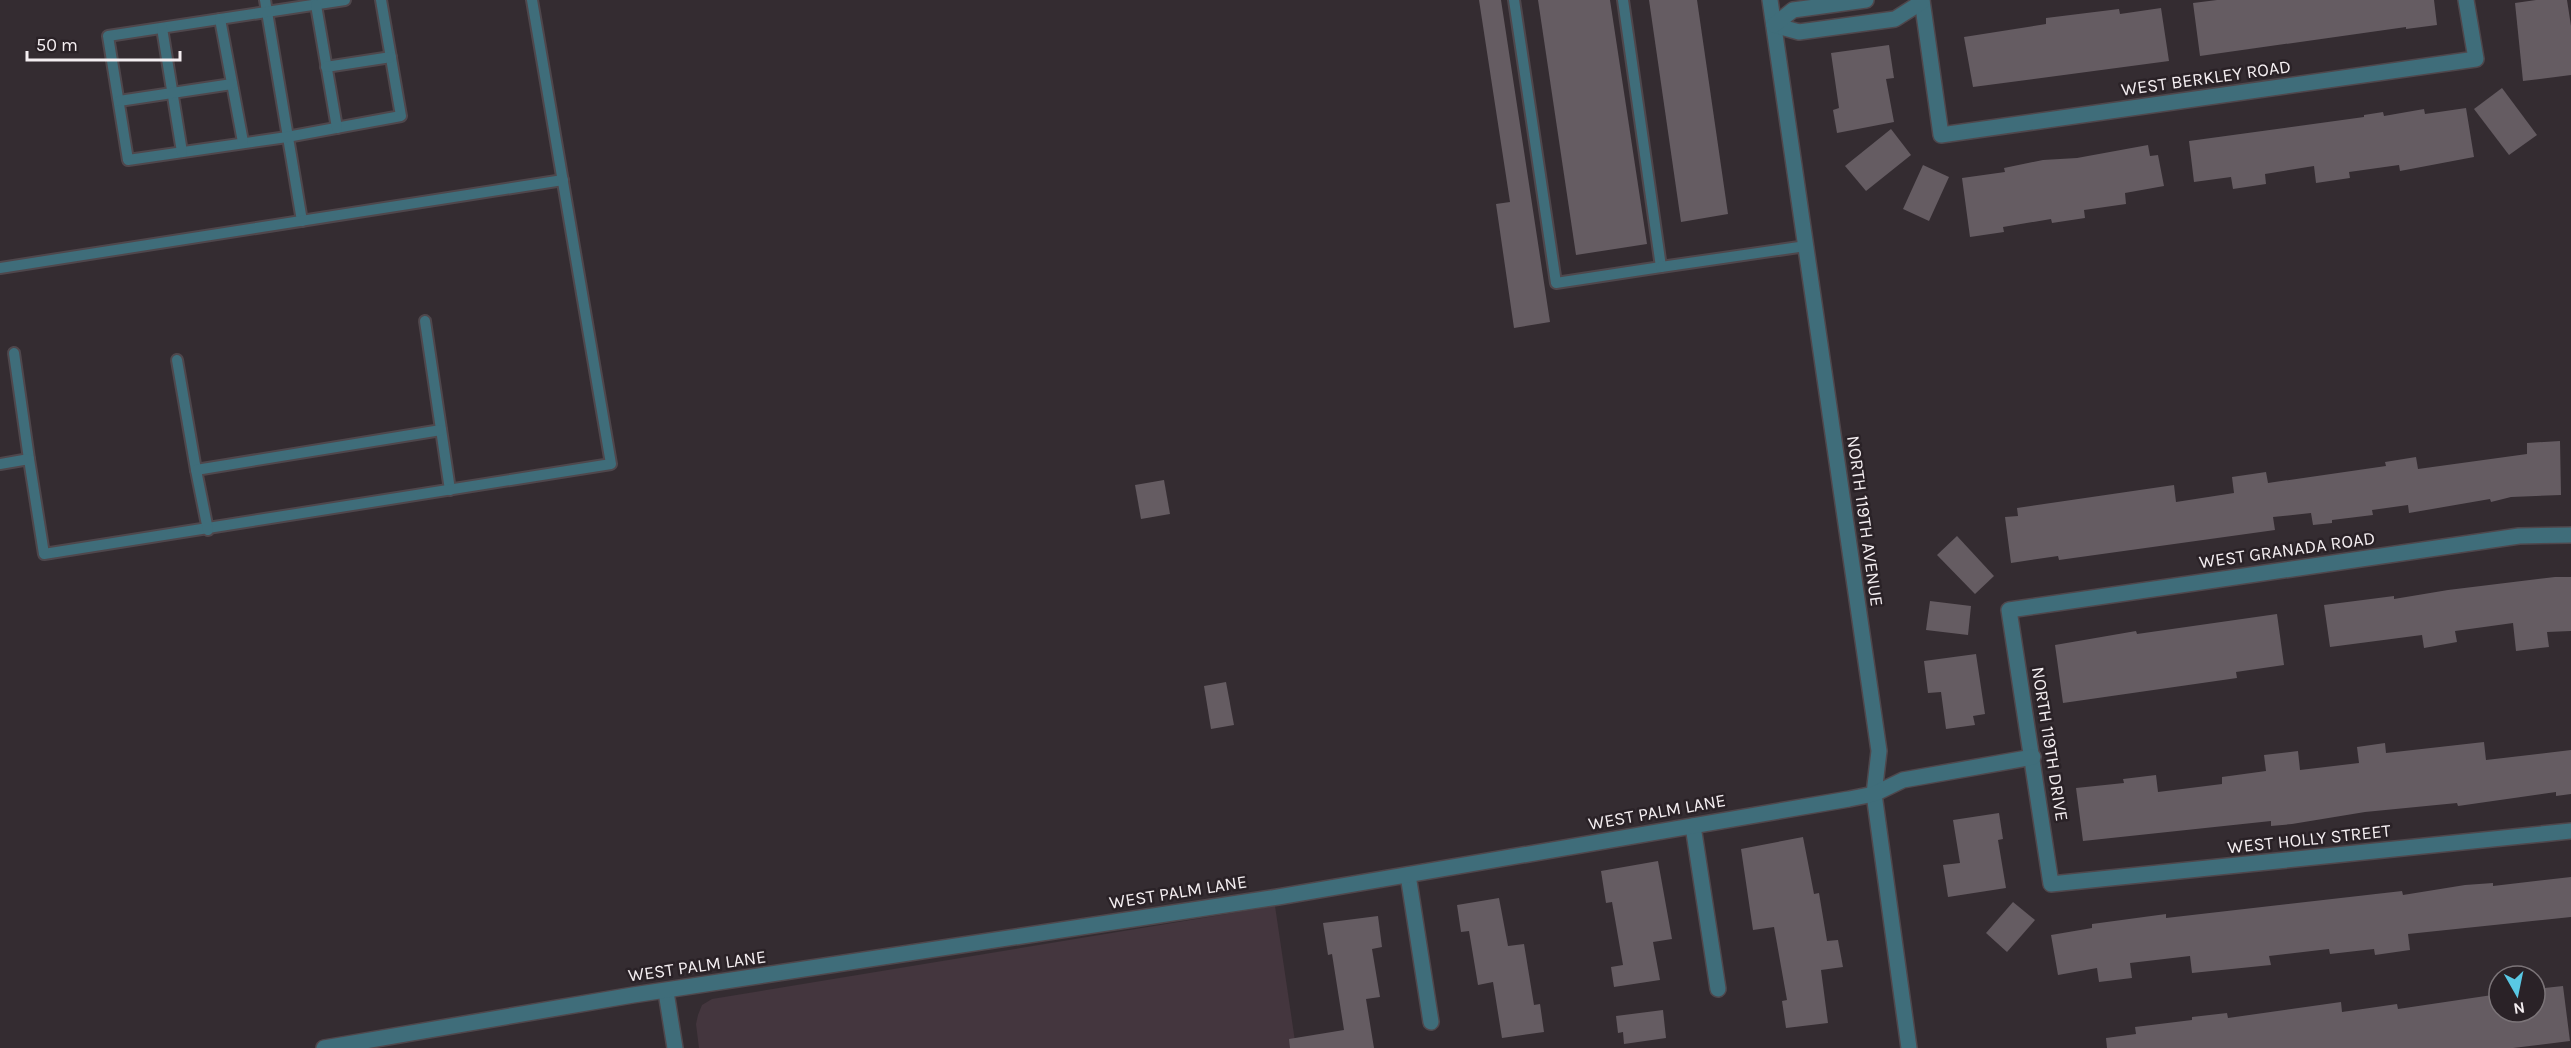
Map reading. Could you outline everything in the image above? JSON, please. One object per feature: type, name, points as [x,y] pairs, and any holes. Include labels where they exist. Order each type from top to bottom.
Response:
[{"type":"street","name":"NORTH 119TH AVENUE","points":[[1770,0],[1879,752],[1874,794],[1909,1048]]},
{"type":"street","points":[[1774,25],[1794,10],[1866,0]]},
{"type":"street","name":"WEST BERKLEY ROAD","points":[[1919,1],[1941,135],[2476,59],[2466,0]]},
{"type":"street","points":[[1774,25],[1799,32],[1895,19],[1919,1]]},
{"type":"street","name":"WEST GRANADA ROAD","points":[[2009,610],[2519,536],[2571,535]]},
{"type":"street","name":"NORTH 119TH DRIVE","points":[[2009,610],[2051,884]]},
{"type":"street","name":"WEST PALM LANE","points":[[324,1048],[1408,875],[1874,794],[1902,780],[2033,757]]},
{"type":"street","points":[[1693,826],[1718,989]]},
{"type":"street","name":"WEST HOLLY STREET","points":[[2051,884],[2571,831]]},
{"type":"street","points":[[1408,875],[1431,1022]]},
{"type":"street","points":[[666,992],[675,1048]]},
{"type":"lane","points":[[264,0],[302,221]]},
{"type":"lane","points":[[345,0],[108,36],[128,159],[287,137],[401,116],[381,0]]},
{"type":"lane","points":[[14,353],[44,554],[208,530],[612,464],[532,0]]},
{"type":"lane","points":[[1514,0],[1556,283],[1806,246]]},
{"type":"lane","points":[[1623,0],[1661,267]]},
{"type":"lane","points":[[316,5],[337,128]]},
{"type":"lane","points":[[220,19],[243,142]]},
{"type":"lane","points":[[162,28],[182,152]]},
{"type":"lane","points":[[326,67],[391,57]]},
{"type":"lane","points":[[119,102],[232,84]]},
{"type":"lane","points":[[0,268],[563,180]]},
{"type":"lane","points":[[425,321],[450,490]]},
{"type":"lane","points":[[177,360],[208,530]]},
{"type":"lane","points":[[196,471],[441,430]]},
{"type":"lane","points":[[0,464],[29,459]]},
{"type":"shaded area","points":[[1275,906],[1296,1048],[699,1048],[696,1024],[698,1015],[702,1005],[712,999]]},
{"type":"building","points":[[1479,0],[1501,0],[1550,322],[1514,328],[1496,204],[1510,202]]},
{"type":"building","points":[[1538,0],[1610,0],[1647,244],[1576,255]]},
{"type":"building","points":[[1649,0],[1697,0],[1728,214],[1681,222]]},
{"type":"building","points":[[2217,0],[2434,0],[2437,25],[2406,29],[2406,27],[2200,56],[2193,3]]},
{"type":"building","points":[[2567,0],[2571,26],[2571,75],[2523,81],[2515,3]]},
{"type":"building","points":[[2161,8],[2169,61],[1973,87],[1964,37],[2046,24],[2046,18],[2119,9],[2120,14]]},
{"type":"building","points":[[1889,45],[1894,78],[1886,79],[1894,122],[1837,133],[1833,110],[1839,108],[1831,53]]},
{"type":"building","points":[[2502,88],[2537,135],[2509,155],[2474,109]]},
{"type":"building","points":[[2466,108],[2474,157],[2400,171],[2399,165],[2349,172],[2350,178],[2316,183],[2314,166],[2265,174],[2266,184],[2233,189],[2231,177],[2194,182],[2189,141],[2364,117],[2364,115],[2383,112],[2384,116],[2424,109],[2425,114]]},
{"type":"building","points":[[1891,129],[1911,155],[1866,191],[1845,166]]},
{"type":"building","points":[[2148,145],[2150,156],[2158,155],[2164,186],[2125,193],[2126,204],[2084,210],[2085,218],[2052,223],[2051,219],[2003,227],[2004,232],[1970,237],[1962,178],[2005,172],[2004,168],[2043,160],[2077,158]]},
{"type":"building","points":[[1923,165],[1949,177],[1929,221],[1903,209]]},
{"type":"building","points":[[2560,441],[2561,495],[2511,497],[2491,502],[2490,499],[2409,513],[2408,505],[2372,510],[2373,515],[2332,520],[2332,523],[2313,525],[2311,513],[2273,517],[2275,530],[2059,560],[2058,556],[2011,563],[2005,517],[2018,516],[2017,508],[2174,485],[2176,502],[2234,493],[2232,477],[2266,472],[2268,483],[2386,466],[2385,462],[2416,457],[2418,469],[2527,454],[2527,443]]},
{"type":"building","points":[[1164,480],[1170,514],[1141,519],[1135,485]]},
{"type":"building","points":[[1957,536],[1994,576],[1975,594],[1937,555]]},
{"type":"building","points":[[2555,577],[2571,577],[2571,631],[2547,632],[2549,647],[2516,651],[2513,623],[2455,631],[2457,642],[2424,648],[2422,635],[2330,647],[2324,605],[2394,596],[2394,599]]},
{"type":"building","points":[[1930,601],[1971,606],[1968,635],[1926,630]]},
{"type":"building","points":[[2277,614],[2284,665],[2236,672],[2237,678],[2063,703],[2055,645],[2136,631],[2137,634]]},
{"type":"building","points":[[1976,654],[1985,714],[1973,716],[1975,725],[1946,729],[1941,692],[1928,693],[1924,661]]},
{"type":"building","points":[[1226,682],[1234,725],[1211,729],[1204,686]]},
{"type":"building","points":[[2484,742],[2486,760],[2571,750],[2571,794],[2556,796],[2556,792],[2458,806],[2457,803],[2365,812],[2292,824],[2271,826],[2271,821],[2083,841],[2076,788],[2124,783],[2123,779],[2156,775],[2158,792],[2222,784],[2222,777],[2266,771],[2264,755],[2298,751],[2300,770],[2359,763],[2357,747],[2385,743],[2386,753]]},
{"type":"building","points":[[1999,813],[2003,839],[1998,840],[2006,888],[1948,897],[1943,865],[1960,863],[1953,820]]},
{"type":"building","points":[[1803,837],[1814,894],[1819,893],[1827,941],[1838,940],[1843,967],[1821,970],[1828,1023],[1786,1028],[1782,1001],[1787,1000],[1774,927],[1753,930],[1741,849]]},
{"type":"building","points":[[1658,861],[1672,939],[1653,942],[1660,980],[1614,987],[1611,967],[1623,965],[1612,902],[1606,903],[1601,871]]},
{"type":"building","points":[[2571,877],[2571,917],[2408,934],[2410,950],[2375,955],[2374,949],[2330,954],[2329,949],[2269,956],[2271,965],[2192,973],[2190,956],[2130,963],[2132,978],[2099,982],[2097,968],[2058,975],[2051,935],[2092,928],[2092,924],[2166,914],[2166,918],[2402,891],[2403,895],[2465,885],[2493,883],[2493,886]]},
{"type":"building","points":[[1499,898],[1508,946],[1524,944],[1534,1005],[1540,1004],[1544,1032],[1502,1038],[1493,982],[1478,985],[1469,931],[1461,932],[1457,905]]},
{"type":"building","points":[[2013,902],[2035,920],[2007,952],[1986,933]]},
{"type":"building","points":[[1378,916],[1382,947],[1372,949],[1380,997],[1366,999],[1374,1048],[1290,1048],[1289,1039],[1344,1030],[1332,954],[1328,955],[1323,923]]},
{"type":"building","points":[[2563,986],[2570,1041],[2513,1048],[2107,1048],[2106,1038],[2136,1034],[2135,1027],[2192,1020],[2192,1017],[2227,1013],[2228,1018],[2341,1002],[2342,1012],[2397,1004],[2398,1009],[2487,996],[2487,1024],[2547,1024],[2547,988]]},
{"type":"building","points":[[1663,1010],[1666,1038],[1624,1044],[1623,1032],[1618,1033],[1616,1016]]}]
